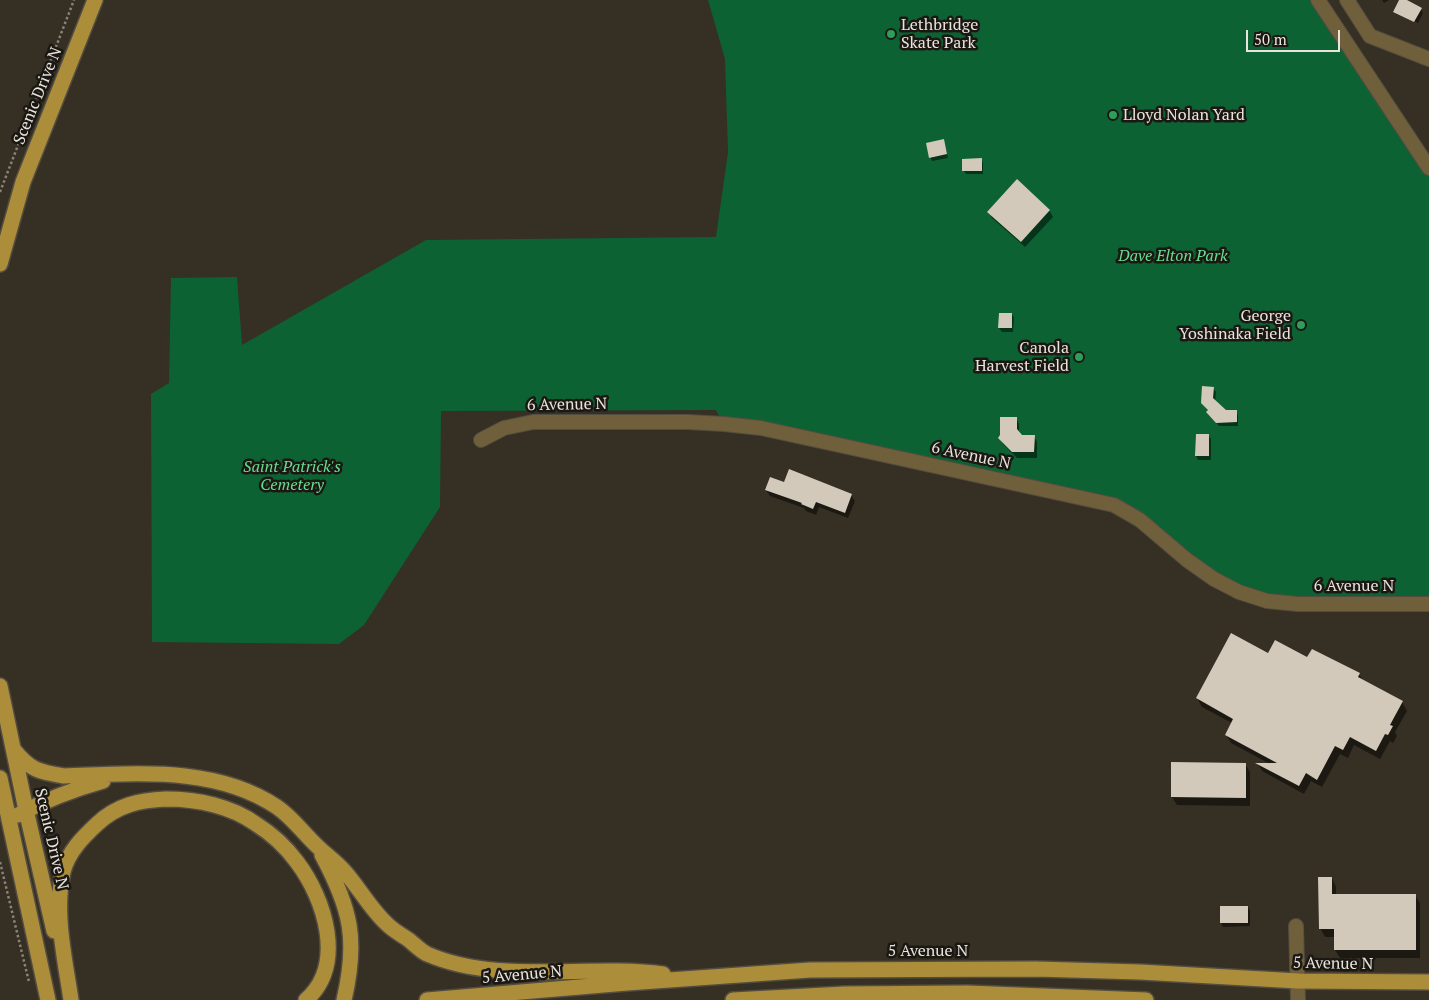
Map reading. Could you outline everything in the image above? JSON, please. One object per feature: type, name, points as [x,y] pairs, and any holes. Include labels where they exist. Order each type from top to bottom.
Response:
[{"type":"main road","name":"Scenic Drive N","points":[[0,264],[23,182],[95,0]]},
{"type":"main road","name":"Scenic Drive N","points":[[0,686],[26,810],[71,1000]]},
{"type":"main road","points":[[14,750],[25,764],[38,771],[50,774],[64,776],[128,774],[197,777],[226,783],[254,794],[293,820],[316,845],[344,870],[388,925],[425,953],[448,962],[482,969],[638,971],[696,978]]},
{"type":"main road","points":[[9,820],[49,798],[76,788],[128,774]]},
{"type":"main road","points":[[0,778],[48,1000]]},
{"type":"main road","points":[[71,1000],[60,919],[63,872],[70,854],[106,816],[128,804],[148,800],[173,799],[202,802],[229,810],[255,823],[281,843],[298,862],[310,882],[320,906],[328,950],[323,977],[313,994],[306,1000]]},
{"type":"main road","points":[[316,845],[342,894],[348,919],[352,954],[344,1000]]},
{"type":"main road","name":"5 Avenue N","points":[[427,1000],[810,970],[1036,969],[1140,972],[1298,981],[1429,982]]},
{"type":"main road","points":[[733,1000],[844,994],[958,993],[1146,1000]]},
{"type":"street","points":[[1318,0],[1429,168]]},
{"type":"street","points":[[1346,0],[1370,36],[1429,59]]},
{"type":"street","name":"6 Avenue N","points":[[481,440],[504,428],[520,424],[551,421],[688,422],[761,428],[1114,505],[1140,520],[1187,560],[1214,579],[1239,592],[1267,601],[1298,604],[1429,604]]},
{"type":"street","points":[[1296,926],[1298,1000]]},
{"type":"path","points":[[0,192],[74,0]]},
{"type":"path","points":[[0,862],[30,985]]},
{"type":"green space","name":"Dave Elton Park","points":[[708,0],[1318,0],[1429,168],[1429,604],[1298,604],[1239,592],[1114,505],[724,424],[716,410],[441,411],[440,507],[364,625],[339,644],[152,642],[151,394],[169,383],[171,278],[237,277],[242,345],[426,240],[716,237],[728,152],[725,59]]},
{"type":"building","points":[[1399,0],[1407,0],[1422,8],[1414,22],[1393,12]]},
{"type":"building","points":[[944,139],[947,154],[929,158],[926,143]]},
{"type":"building","points":[[982,158],[982,171],[962,171],[962,159]]},
{"type":"building","points":[[1017,179],[1050,210],[1021,242],[987,212]]},
{"type":"building","points":[[999,313],[1012,313],[1012,328],[998,328]]},
{"type":"building","points":[[1202,386],[1214,387],[1213,398],[1226,410],[1237,410],[1237,422],[1216,423],[1201,403]]},
{"type":"building","points":[[1000,417],[1017,417],[1017,429],[1022,435],[1035,435],[1034,452],[1012,452],[998,438],[1000,435]]},
{"type":"building","points":[[1196,434],[1209,434],[1209,456],[1195,456]]},
{"type":"building","points":[[789,469],[852,494],[845,513],[816,502],[813,509],[802,503],[765,490],[770,477],[784,482]]},
{"type":"building","points":[[1231,633],[1268,653],[1275,640],[1307,657],[1312,649],[1360,673],[1358,677],[1403,701],[1390,725],[1393,726],[1388,735],[1385,734],[1376,751],[1350,737],[1343,750],[1335,746],[1317,780],[1306,773],[1299,786],[1255,763],[1277,763],[1225,735],[1233,719],[1196,698]]},
{"type":"building","points":[[1171,762],[1246,763],[1246,798],[1171,797]]},
{"type":"building","points":[[1318,877],[1332,877],[1332,894],[1416,894],[1416,950],[1334,950],[1334,929],[1319,929]]},
{"type":"building","points":[[1220,906],[1248,906],[1248,923],[1220,923]]},
{"type":"place","name":"Lethbridge Skate Park","points":[[891,34]]},
{"type":"place","name":"Lloyd Nolan Yard","points":[[1113,115]]},
{"type":"place","name":"George Yoshinaka Field","points":[[1301,325]]},
{"type":"place","name":"Canola Harvest Field","points":[[1079,357]]},
{"type":"park label","name":"Saint Patrick's Cemetery","points":[[292,476]]}]
